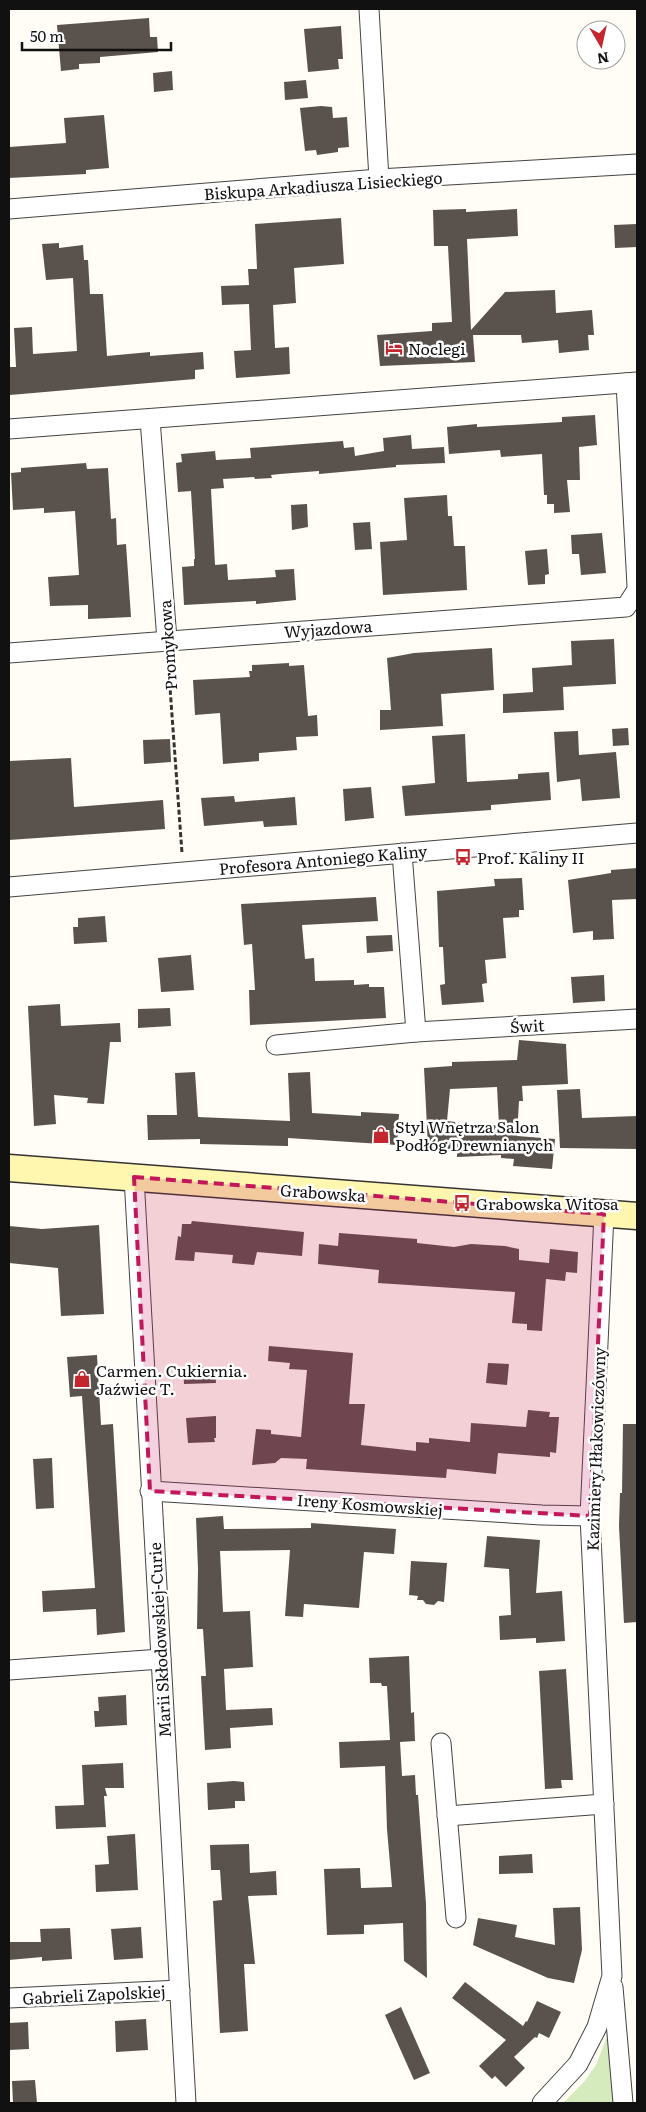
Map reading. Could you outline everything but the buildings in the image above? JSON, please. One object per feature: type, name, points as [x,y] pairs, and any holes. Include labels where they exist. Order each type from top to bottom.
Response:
[{"type":"street","points":[[369,9],[379,179]]},
{"type":"street","name":"Biskupa Arkadiusza Lisieckiego","points":[[9,209],[379,179],[637,164]]},
{"type":"street","points":[[9,429],[632,382]]},
{"type":"street","name":"Wyjazdowa","points":[[9,653],[626,606],[637,588],[632,382]]},
{"type":"street","name":"Promykowa","points":[[150,419],[167,640]]},
{"type":"street","name":"Profesora Antoniego Kaliny","points":[[9,887],[637,833]]},
{"type":"street","points":[[402,853],[416,1032]]},
{"type":"street","name":"Świt","points":[[276,1045],[416,1032],[637,1019]]},
{"type":"street","name":"Grabowska","points":[[9,1168],[637,1216]]},
{"type":"street","name":"Marii Skłodowskiej-Curie","points":[[134,1177],[150,1490],[186,2103]]},
{"type":"street","name":"Kazimiery Iłłakowiczówny","points":[[542,2103],[578,2064],[597,2027],[612,1976],[590,1516],[604,1214]]},
{"type":"street","name":"Ireny Kosmowskiej","points":[[150,1490],[542,1515],[590,1516]]},
{"type":"street","points":[[9,1670],[161,1659]]},
{"type":"street","points":[[441,1743],[456,1918]]},
{"type":"street","points":[[447,1816],[604,1804]]},
{"type":"street","points":[[612,1976],[623,2103]]},
{"type":"street","name":"Gabrieli Zapolskiej","points":[[9,1998],[180,1990]]},
{"type":"path","name":"Promykowa","points":[[167,640],[183,871]]},
{"type":"highlighted area","points":[[134,1177],[604,1214],[590,1516],[150,1491]]},
{"type":"green space","points":[[611,2026],[617,2103],[563,2103],[584,2082],[596,2065]]},
{"type":"place","name":"Noclegi","points":[[394,348]]},
{"type":"place","name":"Prof. Kaliny II","points":[[463,857]]},
{"type":"place","name":"Styl Wnętrza Salon Podłóg Drewnianych","points":[[381,1135]]},
{"type":"place","name":"Grabowska Witosa","points":[[462,1203]]},
{"type":"place","name":"Carmen. Cukiernia. Jaźwiec T.","points":[[82,1379]]}]
